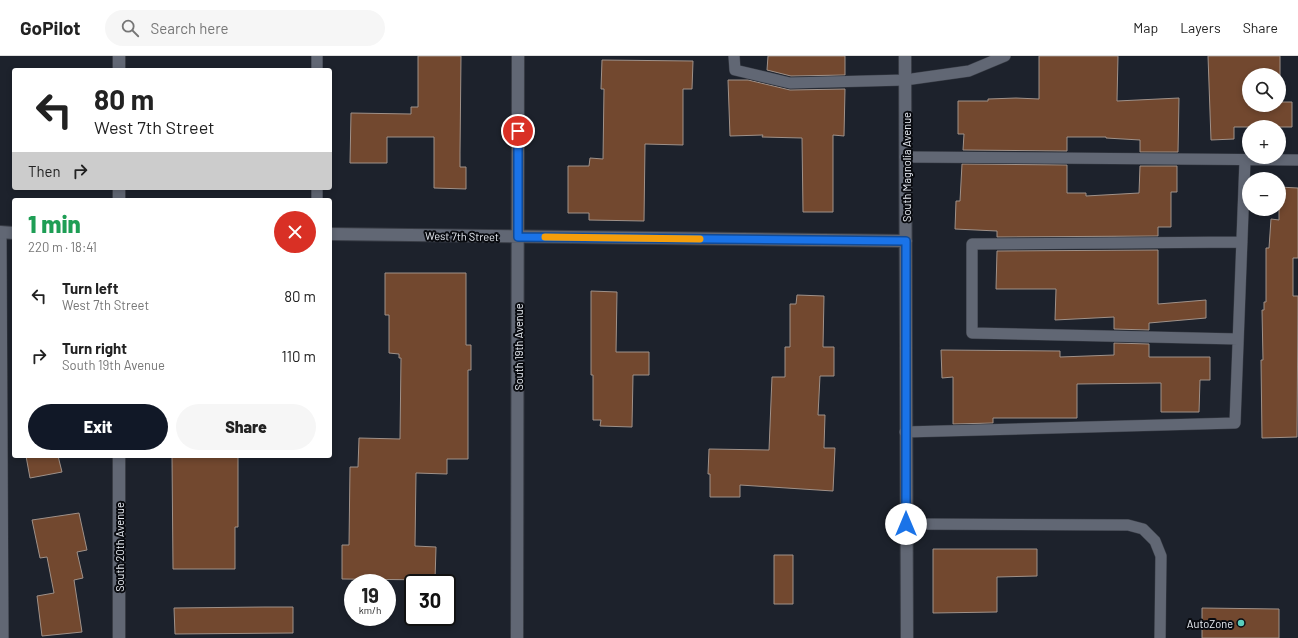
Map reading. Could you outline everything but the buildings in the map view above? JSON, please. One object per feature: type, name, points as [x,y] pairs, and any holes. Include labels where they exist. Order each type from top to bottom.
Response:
[{"type":"street","points":[[119,68],[120,56]]},
{"type":"street","name":"South 19th Avenue","points":[[517,638],[518,56]]},
{"type":"street","name":"South Magnolia Avenue","points":[[905,56],[907,638]]},
{"type":"street","points":[[0,232],[12,232]]},
{"type":"street","name":"West 7th Street","points":[[332,234],[906,241]]},
{"type":"street","name":"South 20th Avenue","points":[[119,458],[119,638]]},
{"type":"lane","points":[[317,56],[317,68]]},
{"type":"lane","points":[[734,56],[735,70],[790,83],[906,80],[969,71],[1005,56]]},
{"type":"lane","points":[[906,157],[1242,160]]},
{"type":"lane","points":[[1286,160],[1298,160]]},
{"type":"lane","points":[[906,432],[1235,423],[1245,164]]},
{"type":"lane","points":[[0,232],[3,638]]},
{"type":"lane","points":[[1238,339],[972,333],[972,244],[1242,242]]},
{"type":"lane","points":[[906,524],[1128,525],[1143,529],[1155,541],[1161,556],[1160,638]]},
{"type":"slow traffic","points":[[545,237],[700,239]]},
{"type":"place","name":"AutoZone","points":[[1241,623]]},
{"type":"route","points":[[518,131],[518,237],[906,241],[906,524]]}]
